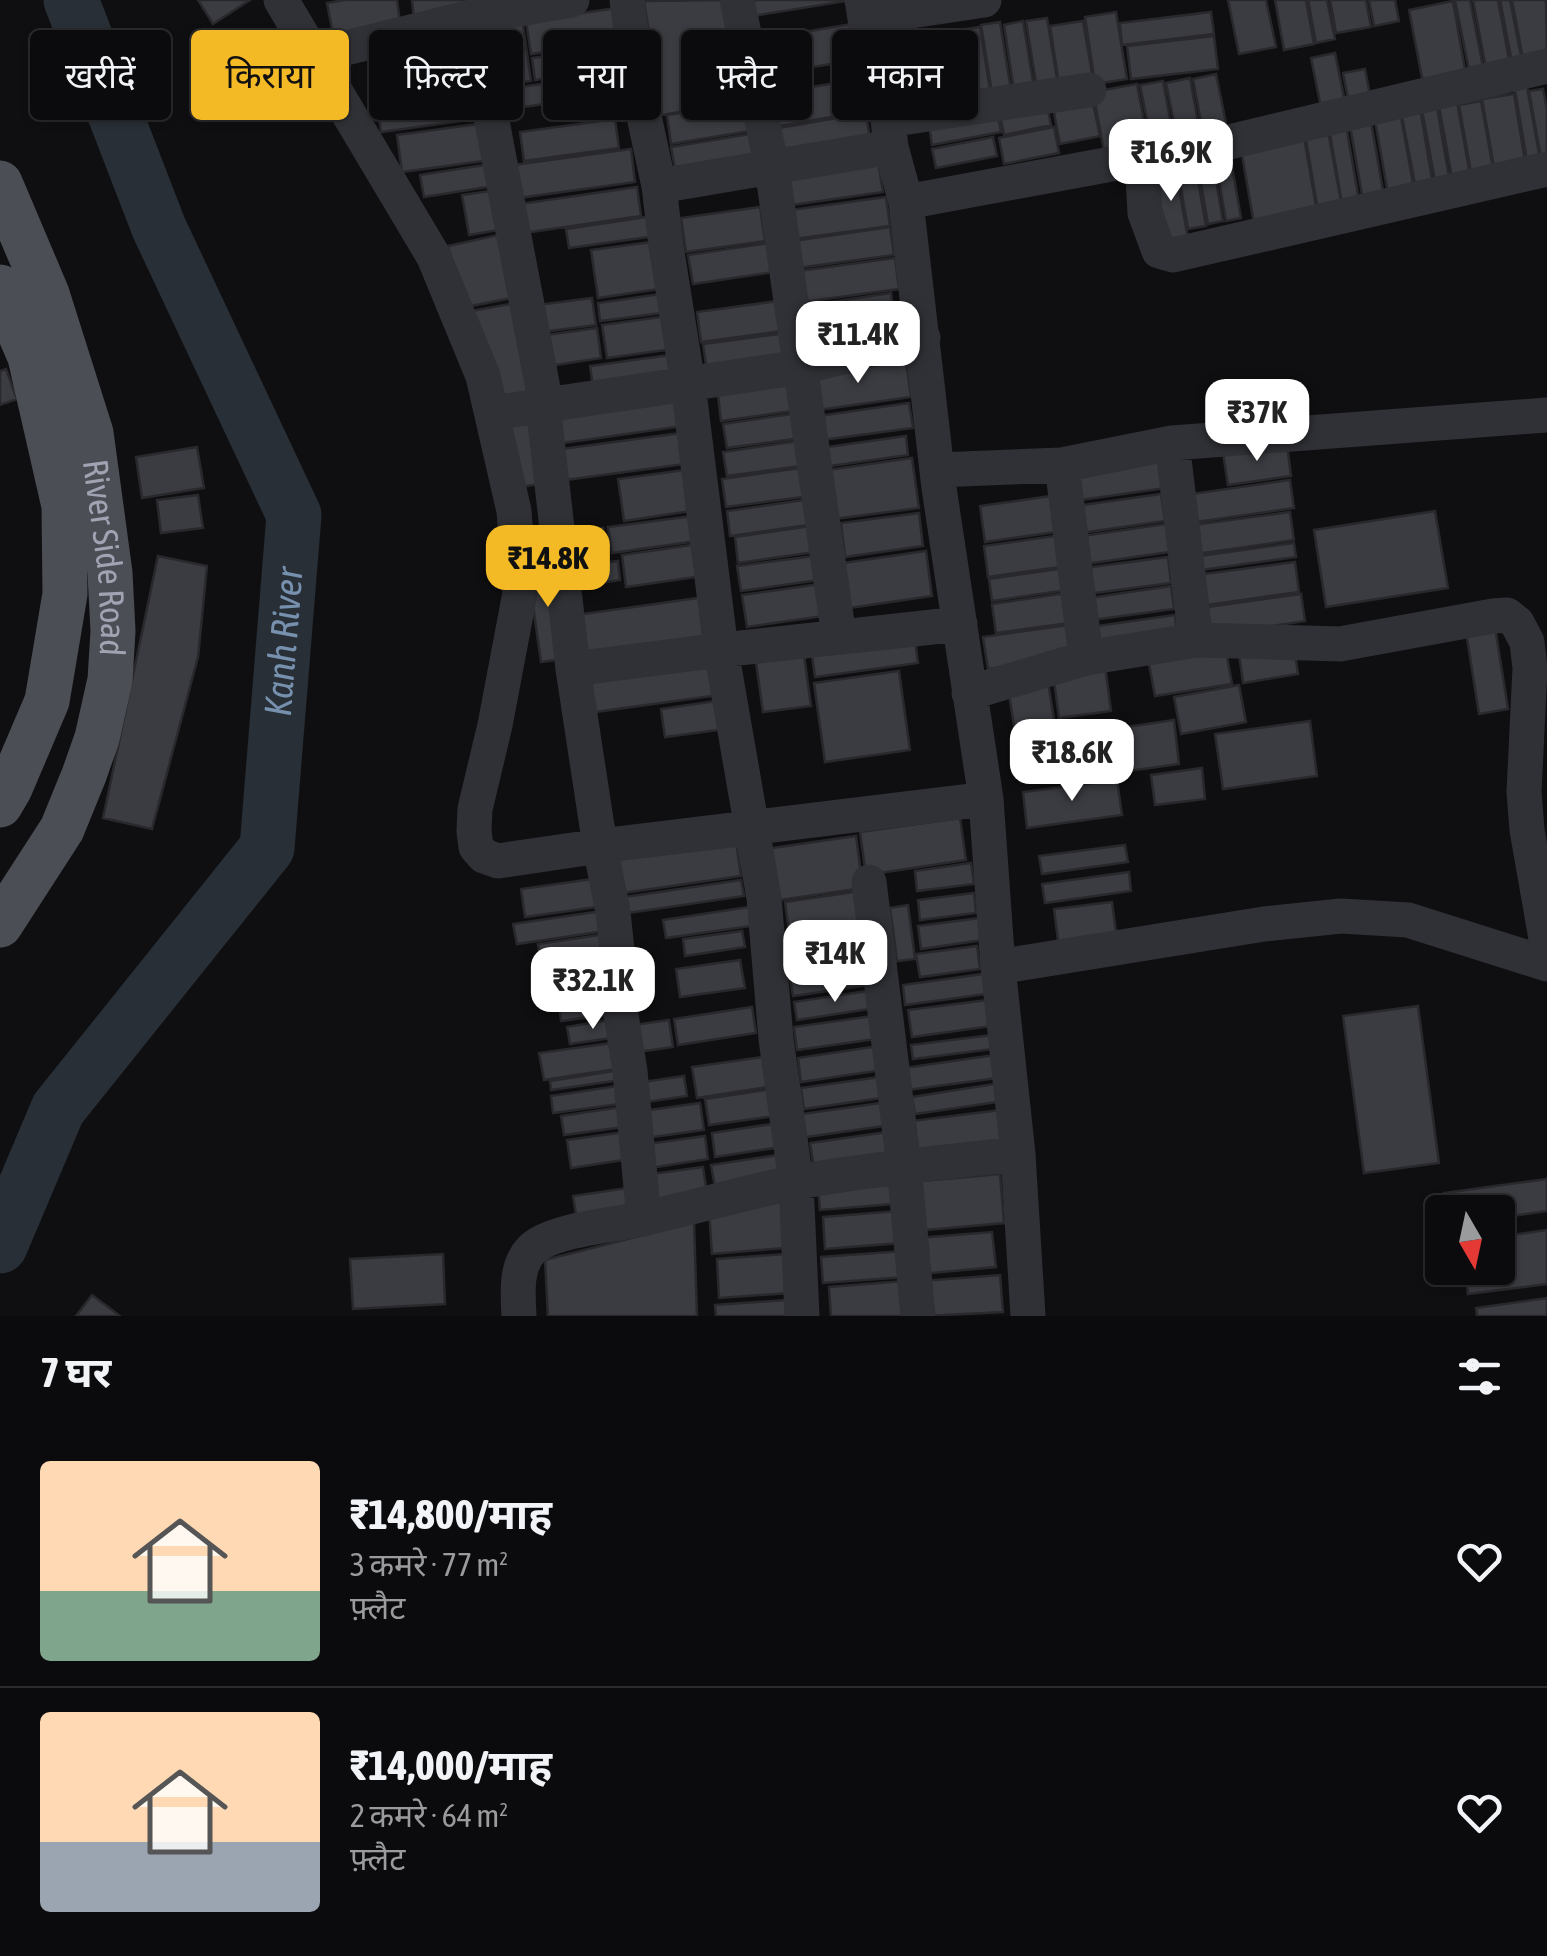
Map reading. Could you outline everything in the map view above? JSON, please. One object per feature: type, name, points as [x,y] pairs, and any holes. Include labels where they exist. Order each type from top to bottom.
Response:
[{"type":"main road","name":"River Side Road","points":[[0,183],[47,294],[91,433],[110,573],[113,631],[110,680],[84,775],[62,829],[0,925]]},
{"type":"main road","name":"River Side Road","points":[[0,287],[30,357],[64,506],[65,594],[48,702],[0,805]]},
{"type":"street","points":[[281,0],[298,30]]},
{"type":"street","points":[[349,47],[472,18],[572,0]]},
{"type":"street","points":[[627,0],[688,384],[721,650],[764,898],[776,1039],[796,1182],[802,1316]]},
{"type":"street","points":[[737,0],[772,168],[838,637]]},
{"type":"street","points":[[984,0],[863,9],[906,202],[937,470],[986,799],[998,967],[1018,1154],[1028,1316]]},
{"type":"street","points":[[472,18],[544,404],[573,669],[613,912],[616,984],[630,1072],[644,1218]]},
{"type":"street","points":[[906,202],[1224,142],[1547,66]]},
{"type":"street","points":[[659,186],[772,168],[890,134],[1089,90]]},
{"type":"street","points":[[349,116],[434,257],[483,376],[514,511],[520,593],[496,725],[475,809],[476,846],[484,856],[498,861],[986,799]]},
{"type":"street","points":[[1142,158],[1145,213],[1159,251],[1173,255],[1547,169]]},
{"type":"street","points":[[492,413],[802,368],[922,338]]},
{"type":"street","points":[[937,470],[1062,465],[1172,443],[1547,415]]},
{"type":"street","points":[[1172,443],[1196,640]]},
{"type":"street","points":[[1062,465],[1086,658]]},
{"type":"street","points":[[970,692],[1086,658],[1196,640],[1340,644],[1507,616],[1517,623],[1528,642],[1524,792],[1547,944]]},
{"type":"street","points":[[573,669],[960,624]]},
{"type":"street","points":[[870,882],[918,1316]]},
{"type":"street","points":[[998,967],[1264,924],[1342,916],[1408,920],[1547,964]]},
{"type":"street","points":[[520,1316],[518,1290],[522,1267],[532,1248],[563,1233],[796,1182],[1018,1154]]},
{"type":"building","points":[[198,0],[250,0],[213,24]]},
{"type":"building","points":[[397,0],[400,22],[349,31],[332,30],[327,3]]},
{"type":"building","points":[[412,0],[467,0],[469,11],[414,19]]},
{"type":"building","points":[[733,0],[738,30],[681,30],[681,112],[662,115],[661,30],[649,30],[644,1]]},
{"type":"building","points":[[745,0],[846,0],[846,1],[747,17]]},
{"type":"building","points":[[1228,0],[1266,0],[1276,47],[1239,54]]},
{"type":"building","points":[[1275,0],[1306,0],[1314,44],[1284,50]]},
{"type":"building","points":[[1308,0],[1327,0],[1335,39],[1316,43]]},
{"type":"building","points":[[1330,0],[1366,0],[1371,27],[1336,33]]},
{"type":"building","points":[[1369,0],[1395,0],[1399,21],[1374,26]]},
{"type":"building","points":[[1455,0],[1470,0],[1483,67],[1469,70]]},
{"type":"building","points":[[1473,0],[1498,0],[1510,64],[1486,68]]},
{"type":"building","points":[[1500,0],[1510,0],[1522,61],[1512,63]]},
{"type":"building","points":[[1512,0],[1546,0],[1547,55],[1523,59]]},
{"type":"building","points":[[1453,1],[1466,75],[1423,83],[1409,10]]},
{"type":"building","points":[[617,8],[620,30],[543,30],[543,52],[531,54],[526,21]]},
{"type":"building","points":[[1116,12],[1127,79],[1095,84],[1085,17]]},
{"type":"building","points":[[1211,12],[1214,34],[1122,45],[1120,23]]},
{"type":"building","points":[[1047,18],[1059,91],[1038,95],[1026,21]]},
{"type":"building","points":[[522,19],[531,81],[523,82],[523,30],[482,30],[481,25]]},
{"type":"building","points":[[1023,21],[1035,94],[1015,97],[1004,25]]},
{"type":"building","points":[[1083,21],[1094,85],[1060,91],[1050,26]]},
{"type":"building","points":[[1000,22],[1011,90],[992,93],[981,25]]},
{"type":"building","points":[[852,24],[853,30],[832,30],[832,64],[812,67],[812,31]]},
{"type":"building","points":[[980,27],[991,96],[978,98],[978,30],[960,30]]},
{"type":"building","points":[[1214,36],[1218,69],[1131,79],[1127,46]]},
{"type":"building","points":[[1335,53],[1346,107],[1322,112],[1311,58]]},
{"type":"building","points":[[543,57],[543,79],[535,80],[532,58]]},
{"type":"building","points":[[1365,69],[1370,95],[1348,99],[1343,73]]},
{"type":"building","points":[[1216,74],[1229,138],[1205,143],[1193,79]]},
{"type":"building","points":[[1190,78],[1199,128],[1176,132],[1166,83]]},
{"type":"building","points":[[1163,81],[1175,146],[1153,150],[1140,85]]},
{"type":"building","points":[[543,84],[543,104],[523,107],[523,87]]},
{"type":"building","points":[[832,84],[832,117],[768,128],[767,120],[812,120],[812,87]]},
{"type":"building","points":[[1137,84],[1148,142],[1104,151],[1093,92]]},
{"type":"building","points":[[1527,87],[1540,159],[1527,161],[1515,90]]},
{"type":"building","points":[[1543,89],[1547,157],[1541,158],[1529,91]]},
{"type":"building","points":[[1091,94],[1100,136],[1060,144],[1052,102]]},
{"type":"building","points":[[1514,94],[1525,161],[1494,167],[1482,99]]},
{"type":"building","points":[[1046,101],[1051,125],[1004,135],[999,110]]},
{"type":"building","points":[[1481,101],[1494,174],[1472,178],[1459,105]]},
{"type":"building","points":[[1457,102],[1471,180],[1453,183],[1439,106]]},
{"type":"building","points":[[1437,107],[1450,183],[1436,186],[1422,110]]},
{"type":"building","points":[[1420,108],[1433,185],[1416,189],[1401,112]]},
{"type":"building","points":[[997,111],[1001,132],[932,145],[929,125],[978,120],[978,115]]},
{"type":"building","points":[[1400,111],[1414,189],[1388,194],[1374,115]]},
{"type":"building","points":[[681,113],[681,120],[754,120],[756,130],[671,144],[667,115]]},
{"type":"building","points":[[832,119],[867,120],[871,145],[779,160],[773,129]]},
{"type":"building","points":[[379,120],[468,120],[381,132]]},
{"type":"building","points":[[615,120],[619,148],[524,161],[520,132]]},
{"type":"building","points":[[1371,122],[1384,196],[1363,200],[1350,126]]},
{"type":"building","points":[[485,123],[491,160],[402,172],[397,135]]},
{"type":"building","points":[[1346,125],[1360,206],[1343,209],[1329,128]]},
{"type":"building","points":[[1054,127],[1059,153],[1004,164],[999,138]]},
{"type":"building","points":[[1328,131],[1342,207],[1318,211],[1305,134]]},
{"type":"building","points":[[756,133],[761,160],[676,174],[671,147]]},
{"type":"building","points":[[993,137],[997,156],[936,168],[932,149]]},
{"type":"building","points":[[1304,137],[1317,212],[1254,224],[1241,149]]},
{"type":"building","points":[[631,149],[635,182],[511,199],[507,166]]},
{"type":"building","points":[[1230,155],[1241,218],[1226,221],[1215,158]]},
{"type":"building","points":[[1194,157],[1206,226],[1188,229],[1176,160]]},
{"type":"building","points":[[1212,157],[1223,221],[1208,224],[1197,160]]},
{"type":"building","points":[[878,161],[883,192],[792,205],[787,173]]},
{"type":"building","points":[[1174,161],[1189,244],[1168,247],[1153,164]]},
{"type":"building","points":[[497,163],[500,185],[424,197],[420,175]]},
{"type":"building","points":[[637,187],[641,216],[517,234],[513,205]]},
{"type":"building","points":[[498,190],[504,229],[469,235],[462,195]]},
{"type":"building","points":[[886,197],[890,226],[787,240],[783,211]]},
{"type":"building","points":[[760,207],[765,241],[686,252],[681,218]]},
{"type":"building","points":[[653,216],[656,236],[569,248],[566,229]]},
{"type":"building","points":[[890,227],[894,255],[790,269],[786,242]]},
{"type":"building","points":[[503,234],[517,297],[461,308],[448,246]]},
{"type":"building","points":[[659,241],[666,288],[598,298],[591,250]]},
{"type":"building","points":[[776,242],[780,271],[693,284],[688,255]]},
{"type":"building","points":[[895,258],[899,289],[796,303],[791,272]]},
{"type":"building","points":[[668,293],[671,312],[600,321],[598,303]]},
{"type":"building","points":[[891,293],[894,314],[800,327],[797,307]]},
{"type":"building","points":[[592,298],[596,325],[534,333],[530,306]]},
{"type":"building","points":[[785,300],[789,330],[701,342],[697,312]]},
{"type":"building","points":[[521,302],[536,397],[504,403],[466,312]]},
{"type":"building","points":[[668,316],[673,349],[607,358],[602,325]]},
{"type":"building","points":[[597,328],[601,358],[543,367],[539,336]]},
{"type":"building","points":[[787,333],[791,360],[707,372],[703,344]]},
{"type":"building","points":[[670,355],[673,375],[593,386],[590,366]]},
{"type":"building","points":[[906,361],[911,397],[811,411],[806,375]]},
{"type":"building","points":[[6,369],[17,399],[0,405],[0,371]]},
{"type":"building","points":[[794,376],[799,410],[721,421],[717,387]]},
{"type":"building","points":[[678,389],[683,426],[556,444],[550,407]]},
{"type":"building","points":[[909,403],[913,428],[815,441],[812,417]]},
{"type":"building","points":[[799,413],[802,438],[727,448],[723,424]]},
{"type":"building","points":[[537,415],[546,483],[519,487],[509,419]]},
{"type":"building","points":[[681,433],[685,464],[558,481],[554,450]]},
{"type":"building","points":[[906,436],[908,455],[823,467],[820,448]]},
{"type":"building","points":[[806,440],[809,465],[727,476],[723,452]]},
{"type":"building","points":[[1287,444],[1291,476],[1228,485],[1223,453]]},
{"type":"building","points":[[197,447],[204,488],[142,498],[136,457]]},
{"type":"building","points":[[1161,454],[1166,488],[1080,500],[1075,465]]},
{"type":"building","points":[[912,458],[919,508],[834,519],[827,470]]},
{"type":"building","points":[[807,467],[811,496],[726,507],[722,479]]},
{"type":"building","points":[[685,470],[691,511],[624,521],[618,479]]},
{"type":"building","points":[[1290,480],[1294,508],[1189,523],[1185,495]]},
{"type":"building","points":[[1161,494],[1165,521],[1080,533],[1076,506]]},
{"type":"building","points":[[198,495],[203,528],[161,533],[157,500]]},
{"type":"building","points":[[1058,495],[1063,531],[985,542],[980,506]]},
{"type":"building","points":[[811,499],[815,524],[730,536],[727,511]]},
{"type":"building","points":[[1435,511],[1448,588],[1326,607],[1314,530]]},
{"type":"building","points":[[1290,512],[1294,540],[1189,555],[1185,526]]},
{"type":"building","points":[[919,513],[923,546],[845,557],[841,523]]},
{"type":"building","points":[[693,516],[697,541],[612,553],[608,527]]},
{"type":"building","points":[[1166,524],[1170,552],[1085,564],[1082,536]]},
{"type":"building","points":[[818,525],[822,551],[738,563],[735,537]]},
{"type":"building","points":[[603,528],[607,557],[570,562],[566,533]]},
{"type":"building","points":[[1069,534],[1074,565],[988,577],[984,546]]},
{"type":"building","points":[[1294,543],[1296,557],[1194,571],[1192,557]]},
{"type":"building","points":[[698,544],[703,576],[626,587],[622,555]]},
{"type":"building","points":[[926,551],[932,596],[849,608],[843,563]]},
{"type":"building","points":[[822,555],[826,579],[741,591],[737,566]]},
{"type":"building","points":[[158,556],[207,566],[198,657],[152,829],[103,818]]},
{"type":"building","points":[[1168,557],[1171,583],[1087,594],[1084,568]]},
{"type":"building","points":[[556,559],[570,658],[541,662],[527,563]]},
{"type":"building","points":[[618,561],[620,580],[575,587],[572,567]]},
{"type":"building","points":[[1295,562],[1299,592],[1200,606],[1196,575]]},
{"type":"building","points":[[1065,568],[1067,590],[992,601],[989,579]]},
{"type":"building","points":[[827,583],[831,615],[747,627],[742,595]]},
{"type":"building","points":[[1171,586],[1174,609],[1092,620],[1089,598]]},
{"type":"building","points":[[1073,592],[1077,622],[996,633],[992,604]]},
{"type":"building","points":[[1301,594],[1305,621],[1204,636],[1200,608]]},
{"type":"building","points":[[705,597],[711,638],[582,656],[576,615]]},
{"type":"building","points":[[1175,615],[1177,640],[1094,655],[1090,627]]},
{"type":"building","points":[[1068,625],[1078,656],[988,669],[983,637]]},
{"type":"building","points":[[1495,627],[1508,709],[1479,714],[1466,632]]},
{"type":"building","points":[[914,633],[918,663],[815,677],[811,648]]},
{"type":"building","points":[[1294,646],[1298,674],[1243,683],[1239,654]]},
{"type":"building","points":[[803,648],[811,706],[763,712],[755,655]]},
{"type":"building","points":[[1226,651],[1232,684],[1155,696],[1149,664]]},
{"type":"building","points":[[714,657],[719,695],[595,712],[590,674]]},
{"type":"building","points":[[1105,666],[1111,711],[1059,718],[1053,673]]},
{"type":"building","points":[[899,671],[910,750],[825,762],[814,683]]},
{"type":"building","points":[[1048,682],[1056,732],[1016,738],[1008,688]]},
{"type":"building","points":[[1239,685],[1246,722],[1181,734],[1174,697]]},
{"type":"building","points":[[723,700],[726,729],[665,737],[661,709]]},
{"type":"building","points":[[1174,720],[1179,764],[1099,775],[1093,732]]},
{"type":"building","points":[[1310,721],[1317,776],[1223,789],[1215,734]]},
{"type":"building","points":[[1086,730],[1092,773],[1021,782],[1015,740]]},
{"type":"building","points":[[1202,768],[1205,799],[1155,805],[1151,775]]},
{"type":"building","points":[[1117,780],[1122,815],[1027,828],[1023,792]]},
{"type":"building","points":[[960,818],[966,860],[866,875],[860,832]]},
{"type":"building","points":[[856,836],[863,888],[773,901],[765,849]]},
{"type":"building","points":[[736,842],[741,876],[616,894],[611,859]]},
{"type":"building","points":[[1125,845],[1128,862],[1042,874],[1039,856]]},
{"type":"building","points":[[971,863],[974,884],[917,891],[915,871]]},
{"type":"building","points":[[1129,872],[1131,891],[1045,903],[1042,884]]},
{"type":"building","points":[[600,878],[604,906],[525,917],[521,889]]},
{"type":"building","points":[[741,880],[744,896],[621,914],[618,898]]},
{"type":"building","points":[[854,892],[860,930],[790,939],[785,902]]},
{"type":"building","points":[[974,893],[976,913],[920,920],[918,900]]},
{"type":"building","points":[[1112,902],[1117,940],[1059,948],[1054,909]]},
{"type":"building","points":[[908,905],[915,959],[897,961],[890,908]]},
{"type":"building","points":[[749,907],[751,926],[666,938],[663,920]]},
{"type":"building","points":[[602,911],[605,931],[517,944],[513,924]]},
{"type":"building","points":[[980,918],[983,940],[921,949],[918,926]]},
{"type":"building","points":[[742,931],[745,947],[685,956],[683,939]]},
{"type":"building","points":[[600,935],[604,956],[541,965],[538,944]]},
{"type":"building","points":[[862,941],[864,954],[795,963],[793,951]]},
{"type":"building","points":[[977,946],[980,969],[920,977],[916,954]]},
{"type":"building","points":[[873,959],[876,984],[793,996],[789,971]]},
{"type":"building","points":[[603,960],[607,987],[543,996],[539,970]]},
{"type":"building","points":[[740,960],[745,988],[680,997],[676,969]]},
{"type":"building","points":[[983,974],[986,994],[905,1005],[903,985]]},
{"type":"building","points":[[610,989],[613,1014],[561,1021],[558,997]]},
{"type":"building","points":[[874,990],[876,1008],[797,1020],[794,1002]]},
{"type":"building","points":[[988,1000],[992,1026],[912,1037],[908,1010]]},
{"type":"building","points":[[1418,1006],[1439,1163],[1364,1173],[1343,1016]]},
{"type":"building","points":[[752,1007],[756,1033],[678,1045],[674,1019]]},
{"type":"building","points":[[880,1015],[883,1038],[797,1050],[794,1027]]},
{"type":"building","points":[[615,1019],[618,1037],[570,1044],[567,1027]]},
{"type":"building","points":[[669,1020],[673,1047],[631,1053],[627,1026]]},
{"type":"building","points":[[992,1035],[993,1049],[913,1059],[911,1045]]},
{"type":"building","points":[[612,1043],[616,1069],[544,1080],[539,1053]]},
{"type":"building","points":[[886,1045],[889,1069],[801,1082],[798,1058]]},
{"type":"building","points":[[995,1055],[998,1078],[907,1090],[904,1068]]},
{"type":"building","points":[[763,1057],[767,1087],[697,1098],[692,1067]]},
{"type":"building","points":[[620,1070],[621,1080],[551,1090],[550,1081]]},
{"type":"building","points":[[684,1076],[687,1096],[639,1103],[636,1083]]},
{"type":"building","points":[[887,1076],[889,1097],[804,1109],[801,1088]]},
{"type":"building","points":[[1001,1083],[1004,1101],[915,1114],[912,1097]]},
{"type":"building","points":[[624,1085],[627,1103],[553,1113],[551,1096]]},
{"type":"building","points":[[772,1089],[775,1116],[709,1125],[705,1099]]},
{"type":"building","points":[[888,1102],[891,1125],[806,1137],[802,1114]]},
{"type":"building","points":[[700,1103],[704,1130],[638,1139],[635,1112]]},
{"type":"building","points":[[621,1107],[624,1127],[564,1135],[561,1116]]},
{"type":"building","points":[[1001,1110],[1005,1142],[909,1155],[904,1122]]},
{"type":"building","points":[[778,1123],[781,1147],[715,1157],[712,1133]]},
{"type":"building","points":[[632,1131],[637,1158],[571,1168],[567,1140]]},
{"type":"building","points":[[894,1131],[899,1163],[815,1175],[810,1143]]},
{"type":"building","points":[[705,1136],[708,1159],[650,1168],[647,1144]]},
{"type":"building","points":[[778,1155],[782,1182],[716,1192],[711,1165]]},
{"type":"building","points":[[703,1167],[707,1193],[649,1202],[645,1175]]},
{"type":"building","points":[[1000,1174],[1004,1223],[916,1231],[911,1182]]},
{"type":"building","points":[[1547,1179],[1547,1211],[1515,1216],[1515,1195],[1444,1193]]},
{"type":"building","points":[[891,1182],[893,1204],[820,1210],[818,1187]]},
{"type":"building","points":[[635,1187],[639,1211],[577,1220],[573,1196]]},
{"type":"building","points":[[782,1194],[784,1248],[712,1254],[709,1210]]},
{"type":"building","points":[[898,1211],[900,1243],[825,1249],[823,1217]]},
{"type":"building","points":[[694,1222],[697,1316],[548,1316],[545,1260]]},
{"type":"building","points":[[1547,1230],[1547,1284],[1468,1294],[1467,1285],[1515,1285],[1515,1235]]},
{"type":"building","points":[[992,1232],[996,1267],[921,1274],[918,1238]]},
{"type":"building","points":[[904,1251],[906,1277],[823,1283],[821,1257]]},
{"type":"building","points":[[443,1254],[445,1304],[353,1309],[350,1259]]},
{"type":"building","points":[[785,1254],[789,1293],[719,1298],[717,1259]]},
{"type":"building","points":[[1000,1275],[1003,1312],[925,1316],[922,1281]]},
{"type":"building","points":[[904,1281],[906,1316],[831,1316],[829,1287]]},
{"type":"building","points":[[92,1295],[120,1316],[76,1316]]},
{"type":"building","points":[[1547,1298],[1547,1316],[1477,1316],[1476,1308]]},
{"type":"building","points":[[785,1300],[787,1316],[716,1316],[715,1305]]},
{"type":"waterway","name":"Kanh River","points":[[0,1246],[58,1109],[267,848],[294,515],[159,228],[71,0]]}]
